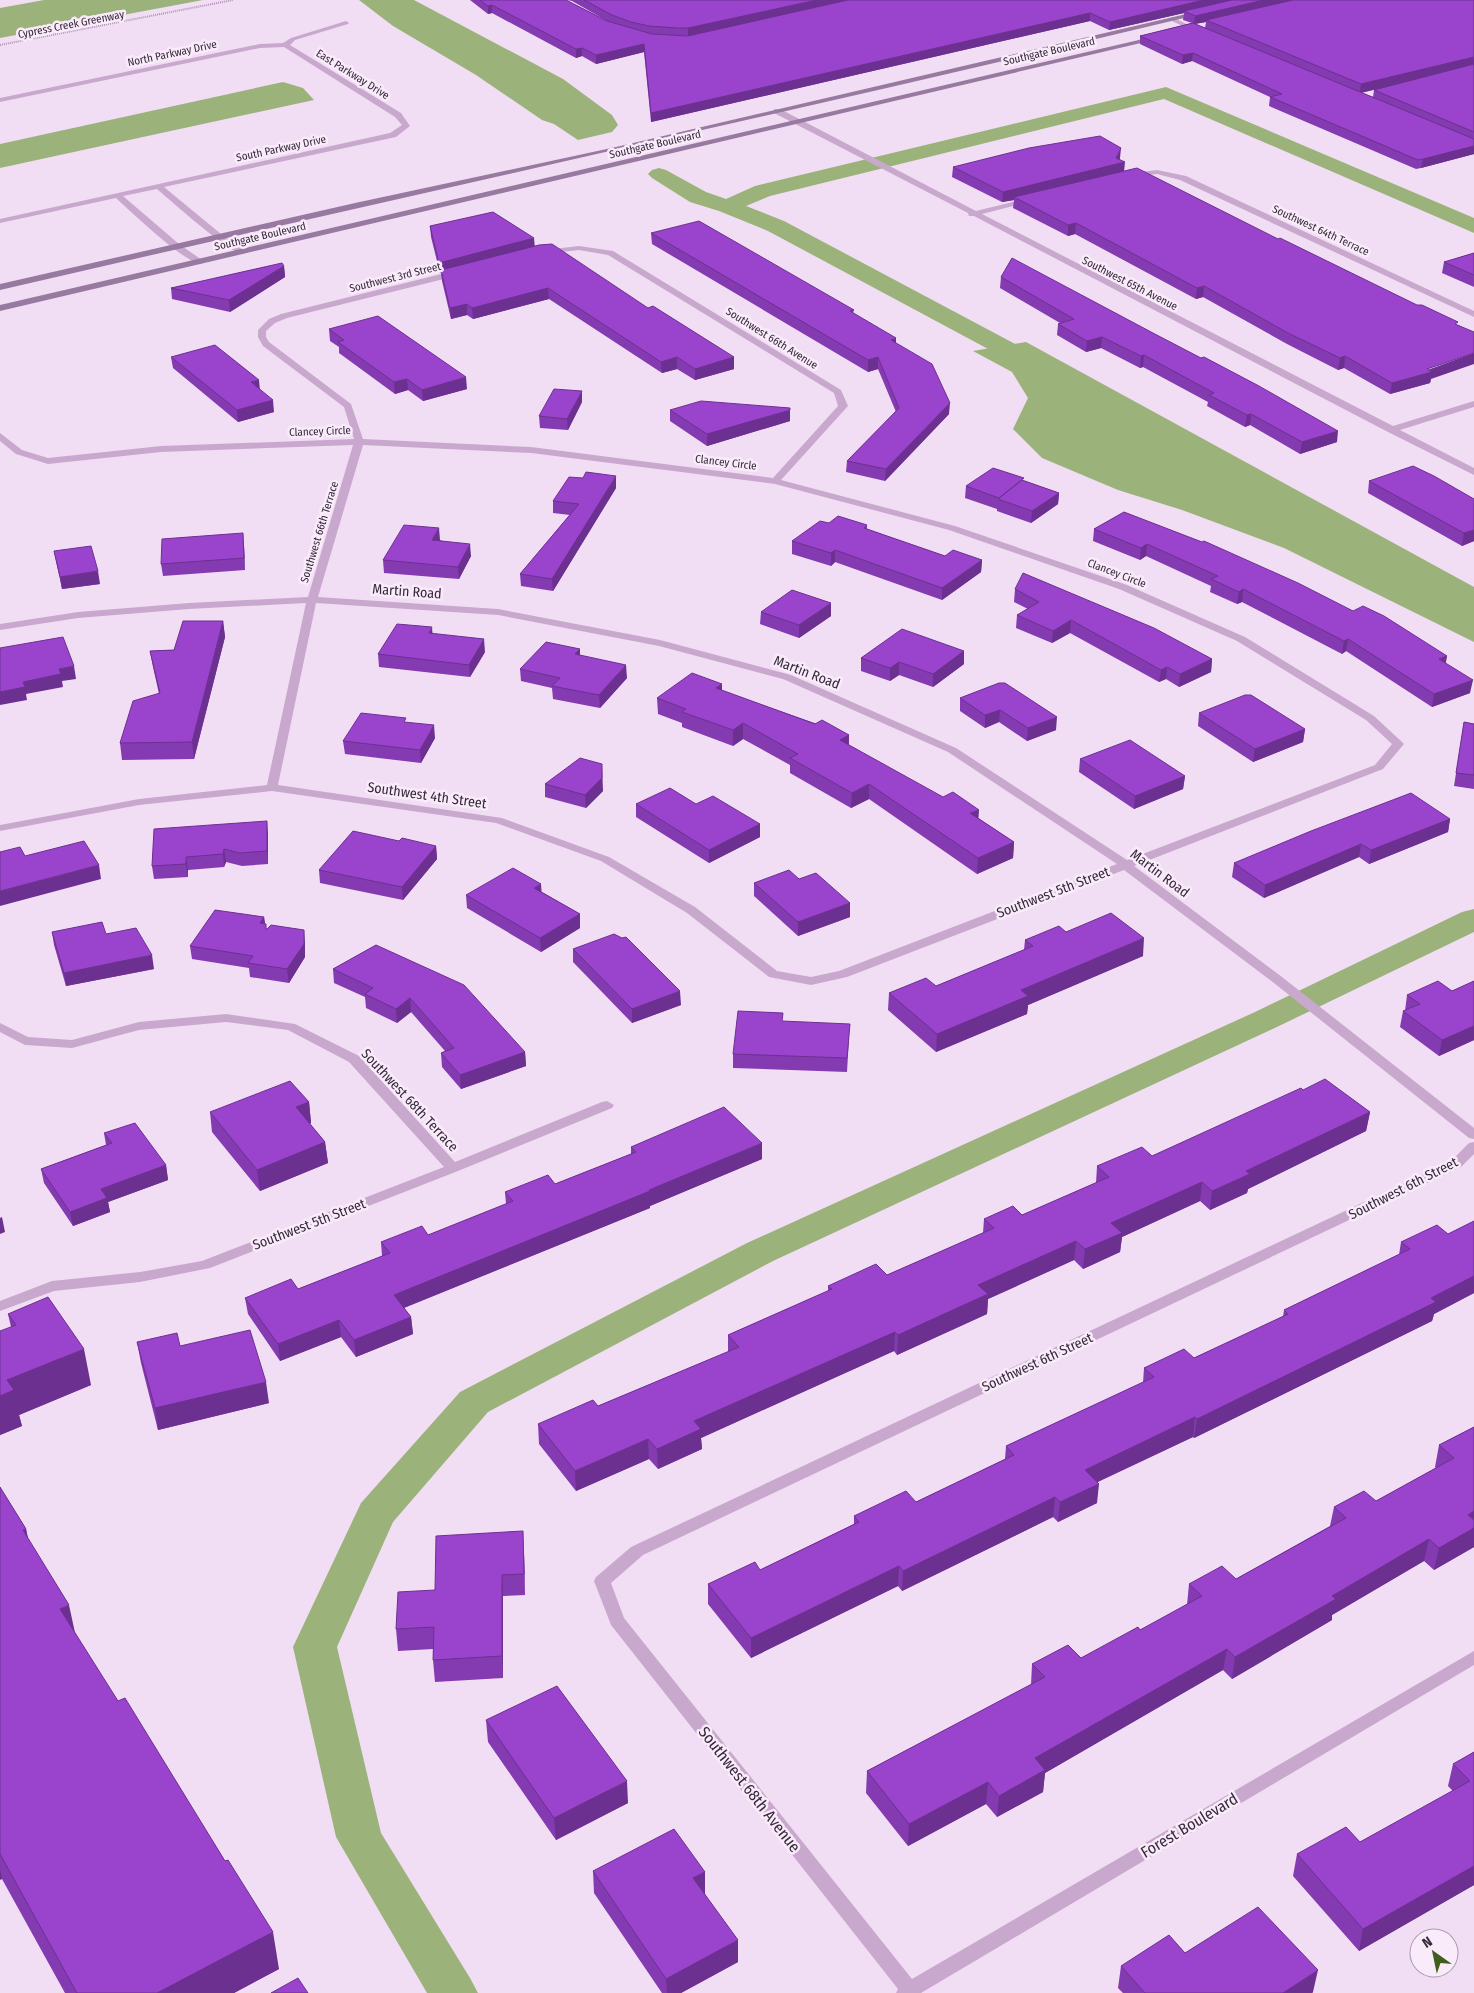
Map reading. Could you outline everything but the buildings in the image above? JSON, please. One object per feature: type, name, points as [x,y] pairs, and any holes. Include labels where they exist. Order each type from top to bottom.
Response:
[{"type":"main road","name":"Southgate Boulevard","points":[[0,287],[218,236],[616,149],[1209,11]]},
{"type":"main road","points":[[1184,31],[1193,29]]},
{"type":"main road","name":"Southgate Boulevard","points":[[0,308],[1164,36]]},
{"type":"street","points":[[1172,19],[1193,29],[1203,30]]},
{"type":"street","name":"North Parkway Drive","points":[[0,100],[260,46],[285,45],[300,36],[346,23]]},
{"type":"street","name":"East Parkway Drive","points":[[285,45],[398,115],[406,126]]},
{"type":"street","name":"Southwest 65th Avenue","points":[[777,111],[972,214],[1474,472]]},
{"type":"street","name":"South Parkway Drive","points":[[0,221],[393,135],[406,126]]},
{"type":"street","name":"Southwest 64th Terrace","points":[[1124,176],[1157,172],[1183,178],[1474,314]]},
{"type":"street","points":[[158,186],[218,236],[241,252]]},
{"type":"street","points":[[117,195],[176,246],[199,262]]},
{"type":"street","points":[[972,214],[1039,197]]},
{"type":"street","name":"Southwest 66th Avenue","points":[[539,252],[569,248],[592,249],[610,253],[838,392],[843,406],[775,481]]},
{"type":"street","name":"Southwest 3rd Street","points":[[359,442],[348,406],[266,344],[262,334],[264,326],[284,316],[464,271]]},
{"type":"street","points":[[1391,430],[1474,404]]},
{"type":"street","name":"Clancey Circle","points":[[0,436],[19,452],[48,460],[161,449],[359,442],[531,450],[775,481],[952,528],[1123,586],[1241,639],[1370,718],[1398,744]]},
{"type":"street","name":"Southwest 66th Terrace","points":[[272,788],[312,600],[359,442]]},
{"type":"street","name":"Martin Road","points":[[0,627],[78,615],[189,606],[312,600],[498,612],[660,643],[787,677],[952,750],[1124,864],[1335,1024],[1474,1135]]},
{"type":"street","name":"Southwest 5th Street","points":[[811,981],[843,974],[1379,767],[1398,744]]},
{"type":"street","name":"Southwest 4th Street","points":[[0,828],[139,802],[272,788],[498,820],[605,859],[691,910],[773,974],[811,981]]},
{"type":"street","name":"Southwest 68th Terrace","points":[[0,1027],[25,1041],[72,1044],[139,1026],[226,1018],[291,1027],[354,1059],[453,1168]]},
{"type":"street","name":"Southwest 5th Street","points":[[0,1306],[52,1286],[140,1277],[205,1265],[453,1168],[607,1104]]},
{"type":"street","name":"Southwest 6th Street","points":[[602,1581],[637,1551],[1456,1164],[1474,1146]]},
{"type":"street","name":"Southwest 68th Avenue","points":[[602,1581],[617,1621],[907,1992]]},
{"type":"street","name":"Forest Boulevard","points":[[907,1992],[1474,1657]]},
{"type":"path","name":"Cypress Creek Greenway","points":[[0,45],[233,0]]},
{"type":"shaded area","points":[[44,0],[203,0],[0,38],[0,8]]},
{"type":"shaded area","points":[[359,0],[414,0],[563,79],[612,115],[618,125],[612,132],[578,140],[554,124],[542,120],[476,75],[393,26]]},
{"type":"shaded area","points":[[283,82],[303,88],[314,100],[0,168],[0,144]]},
{"type":"shaded area","points":[[1026,342],[1474,587],[1474,642],[1284,548],[1182,510],[1118,490],[1042,458],[1013,429],[1028,398],[1012,372],[973,351]]},
{"type":"waterway","points":[[727,206],[763,191],[1166,93],[1474,226]]},
{"type":"waterway","points":[[659,174],[698,197],[727,206]]},
{"type":"waterway","points":[[727,206],[776,226],[1044,369]]},
{"type":"waterway","points":[[453,1993],[359,1837],[315,1647],[376,1514],[474,1402],[760,1252],[1267,1019],[1474,919]]}]
